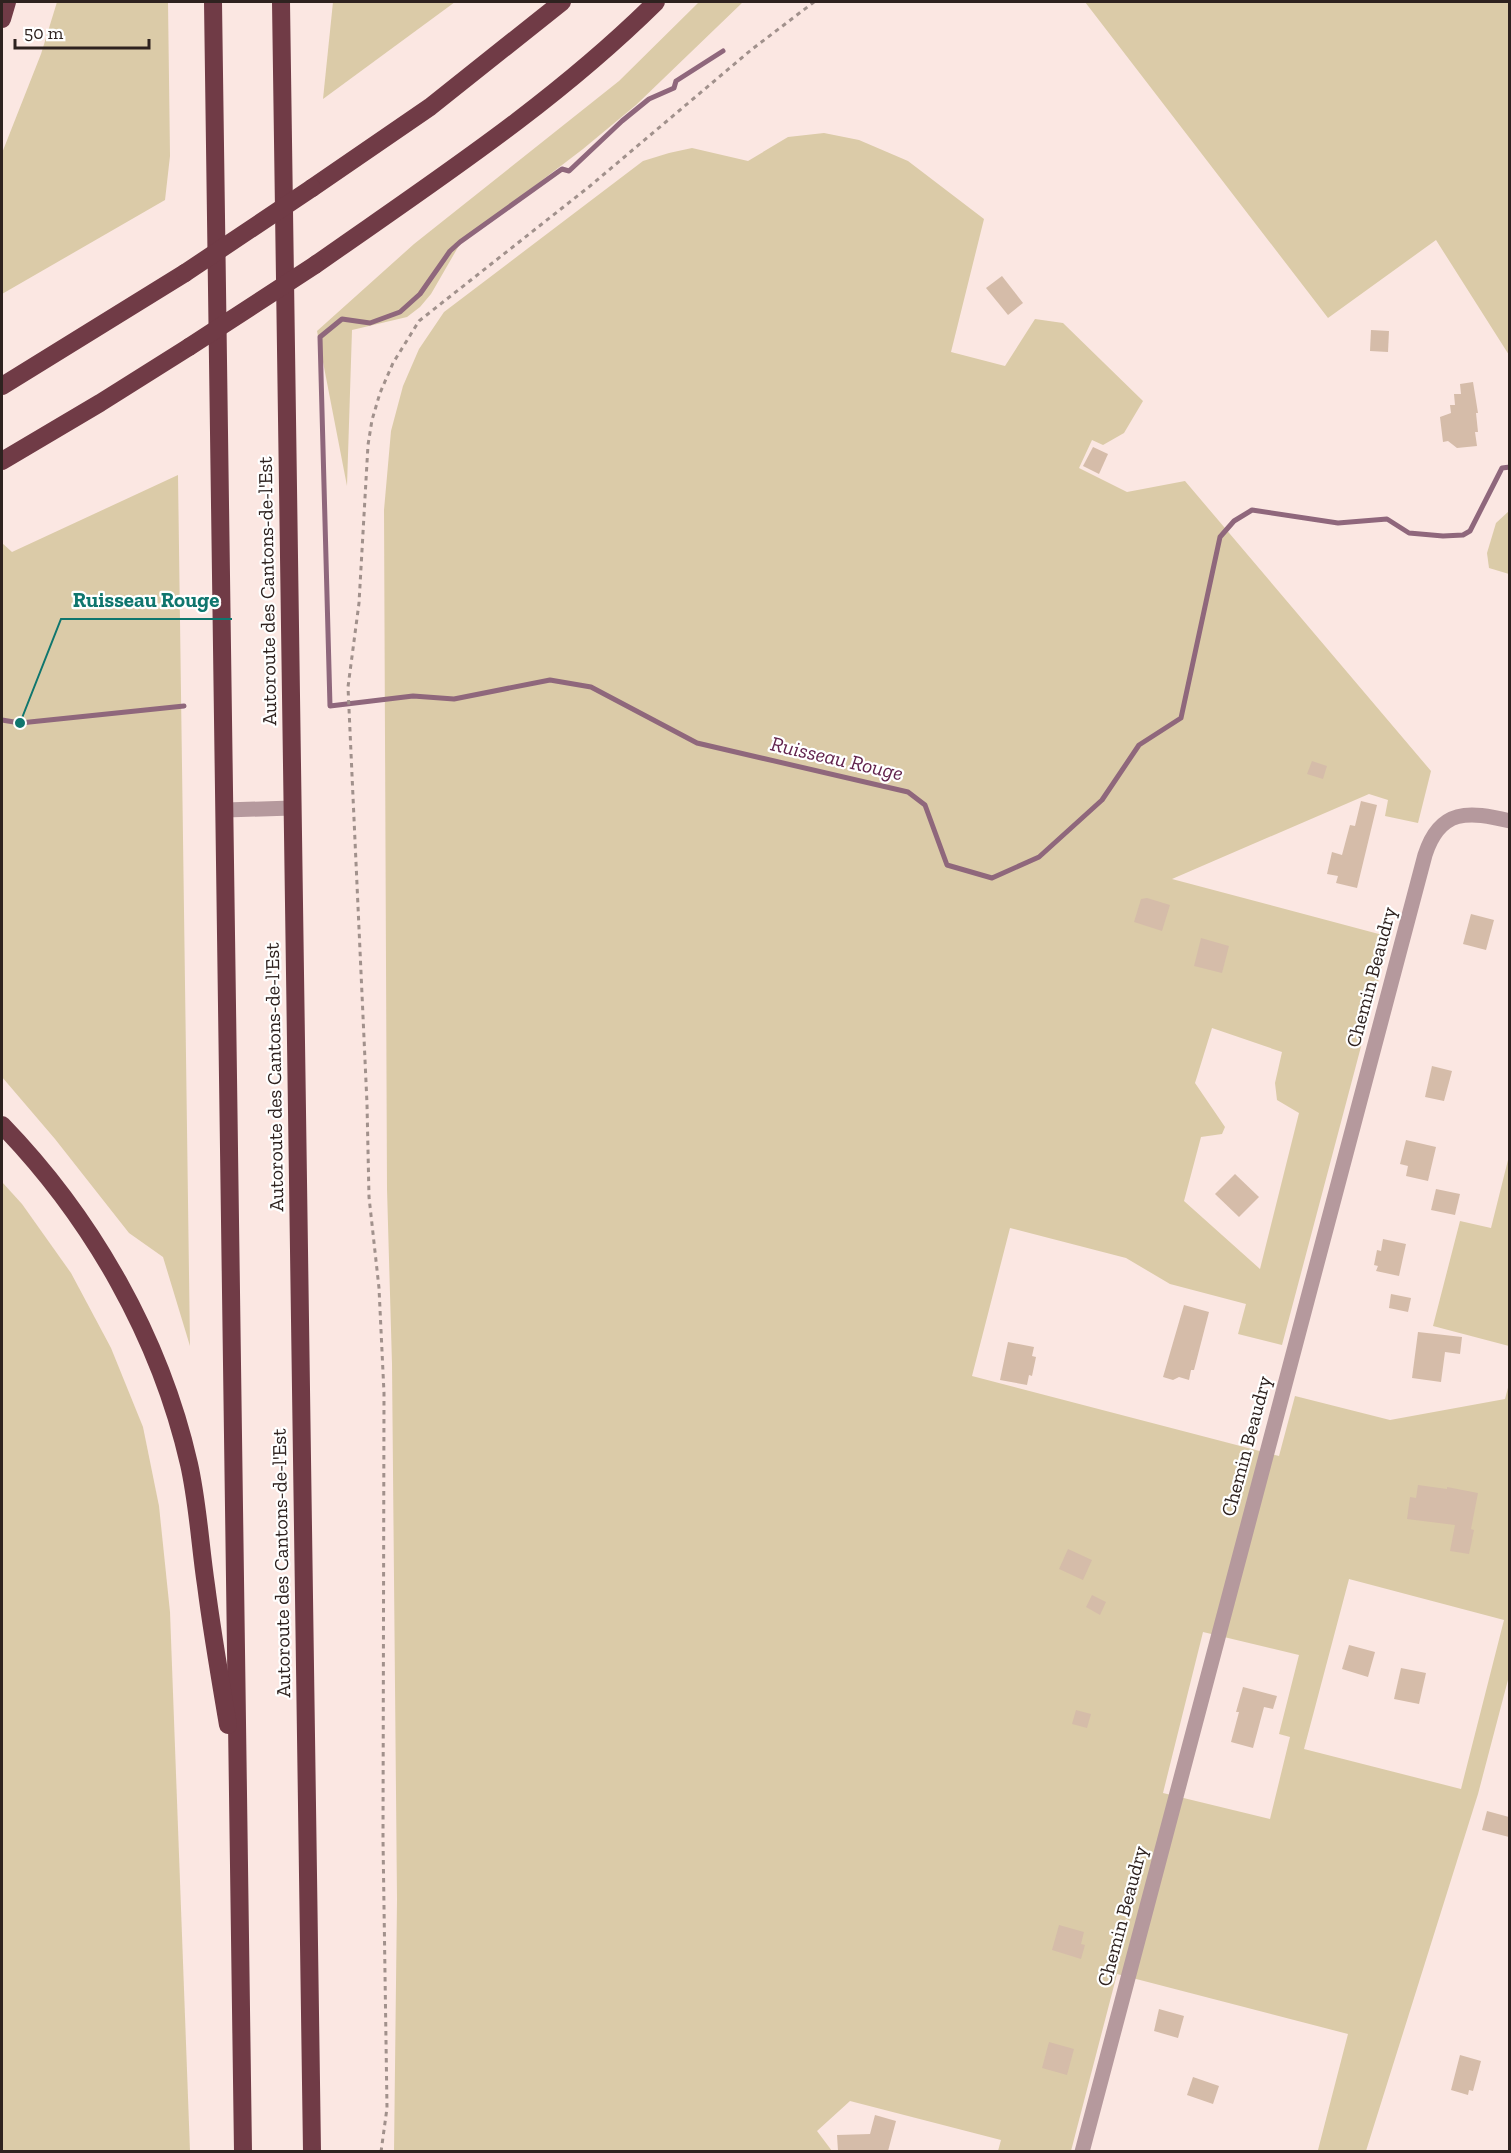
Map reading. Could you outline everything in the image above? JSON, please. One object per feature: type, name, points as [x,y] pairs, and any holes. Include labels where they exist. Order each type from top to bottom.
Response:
[{"type":"highway","points":[[2,19],[7,2]]},
{"type":"highway","points":[[213,2],[243,2151]]},
{"type":"highway","name":"Autoroute des Cantons-de-l'Est","points":[[281,2],[312,2151]]},
{"type":"highway","points":[[2,386],[186,273],[378,144],[562,2]]},
{"type":"highway","points":[[2,461],[91,409],[189,347],[423,191],[512,126],[597,57],[656,2]]},
{"type":"highway","points":[[2,1125],[50,1180],[99,1251],[133,1311],[161,1374],[183,1440],[194,1486],[206,1584],[237,1786]]},
{"type":"street","points":[[225,810],[292,808]]},
{"type":"street","name":"Chemin Beaudry","points":[[1082,2151],[1429,841],[1438,828],[1462,815],[1477,814],[1509,822]]},
{"type":"path","points":[[381,2151],[387,2108],[383,1839],[384,1393],[379,1287],[369,1197],[348,687],[359,603],[369,433],[383,385],[393,363],[413,329],[430,311],[598,179],[744,56],[814,2]]},
{"type":"shaded area","points":[[57,2],[168,2],[170,156],[165,200],[2,294],[2,153],[41,54]]},
{"type":"shaded area","points":[[333,2],[455,2],[323,99]]},
{"type":"shaded area","points":[[699,2],[743,2],[636,105],[583,149],[461,242],[431,294],[420,307],[407,317],[352,330],[347,486],[317,331],[414,244],[619,81]]},
{"type":"shaded area","points":[[1085,2],[1509,2],[1509,355],[1436,240],[1328,318]]},
{"type":"shaded area","points":[[824,133],[859,140],[908,161],[984,219],[951,352],[1005,366],[1035,319],[1063,323],[1143,401],[1124,433],[1103,445],[1092,440],[1079,468],[1127,492],[1185,481],[1431,771],[1418,823],[1385,816],[1388,800],[1369,794],[1172,879],[1390,937],[1282,1345],[1238,1334],[1246,1304],[1170,1284],[1126,1258],[1010,1228],[972,1376],[1279,1456],[1295,1396],[1390,1420],[1505,1399],[1509,1384],[1509,1676],[1478,1794],[1366,2151],[1318,2150],[1348,2034],[1117,1974],[1071,2151],[998,2151],[1001,2140],[850,2101],[817,2131],[832,2151],[394,2152],[397,1899],[392,1364],[387,1189],[384,510],[391,431],[403,386],[419,349],[444,312],[643,161],[692,148],[748,161],[788,137]],"holes":[[[1212,1028],[1282,1052],[1275,1083],[1277,1100],[1299,1113],[1260,1269],[1184,1201],[1201,1137],[1222,1134],[1225,1127],[1195,1083]],[[1349,1579],[1504,1620],[1461,1789],[1304,1749]],[[1203,1632],[1299,1655],[1279,1734],[1290,1737],[1270,1819],[1163,1793]]]},
{"type":"shaded area","points":[[178,475],[190,1346],[163,1257],[129,1233],[55,1139],[2,1077],[2,543],[12,552]]},
{"type":"shaded area","points":[[1509,511],[1509,574],[1489,568],[1487,553],[1496,523]]},
{"type":"shaded area","points":[[1509,1156],[1509,1346],[1433,1326],[1460,1221],[1491,1228]]},
{"type":"shaded area","points":[[2,1182],[22,1204],[71,1273],[111,1348],[143,1427],[159,1506],[170,1612],[190,2151],[2,2151]]},
{"type":"building","points":[[1002,276],[1023,303],[1008,315],[986,288]]},
{"type":"building","points":[[1371,330],[1389,331],[1388,352],[1370,351]]},
{"type":"building","points":[[1473,382],[1478,413],[1476,413],[1478,432],[1475,432],[1477,446],[1457,448],[1448,441],[1443,442],[1440,417],[1451,413],[1450,405],[1455,405],[1454,394],[1461,394],[1460,384]]},
{"type":"building","points":[[1093,447],[1108,454],[1099,474],[1083,466]]},
{"type":"building","points":[[1312,761],[1327,766],[1323,779],[1307,774]]},
{"type":"building","points":[[1361,801],[1377,805],[1357,888],[1336,883],[1338,876],[1327,874],[1332,852],[1342,855],[1350,825],[1355,826]]},
{"type":"building","points":[[1147,898],[1170,905],[1162,931],[1134,922],[1141,899]]},
{"type":"building","points":[[1471,914],[1494,920],[1486,950],[1463,944]]},
{"type":"building","points":[[1201,938],[1229,946],[1222,973],[1194,966]]},
{"type":"building","points":[[1432,1066],[1452,1071],[1444,1101],[1425,1097]]},
{"type":"building","points":[[1406,1140],[1436,1147],[1428,1181],[1406,1176],[1408,1166],[1400,1164]]},
{"type":"building","points":[[1235,1174],[1259,1197],[1239,1217],[1215,1194]]},
{"type":"building","points":[[1436,1189],[1460,1194],[1455,1215],[1431,1210]]},
{"type":"building","points":[[1383,1239],[1406,1244],[1399,1276],[1376,1271],[1378,1266],[1374,1265],[1377,1250],[1381,1251]]},
{"type":"building","points":[[1391,1294],[1411,1298],[1408,1312],[1389,1308]]},
{"type":"building","points":[[1184,1305],[1209,1312],[1194,1370],[1191,1370],[1189,1380],[1179,1377],[1173,1380],[1163,1377]]},
{"type":"building","points":[[1418,1332],[1462,1337],[1460,1354],[1445,1352],[1441,1382],[1412,1378]]},
{"type":"building","points":[[1008,1342],[1034,1347],[1032,1356],[1036,1357],[1032,1376],[1029,1375],[1027,1385],[1000,1380]]},
{"type":"building","points":[[1418,1485],[1447,1489],[1447,1487],[1478,1493],[1469,1554],[1450,1551],[1455,1525],[1407,1519],[1410,1497],[1416,1498]]},
{"type":"building","points":[[1068,1549],[1092,1560],[1083,1580],[1059,1569]]},
{"type":"building","points":[[1092,1595],[1106,1602],[1100,1615],[1086,1607]]},
{"type":"building","points":[[1349,1645],[1375,1652],[1368,1677],[1342,1669]]},
{"type":"building","points":[[1401,1668],[1426,1673],[1419,1704],[1394,1699]]},
{"type":"building","points":[[1243,1687],[1277,1696],[1273,1709],[1264,1707],[1253,1748],[1231,1742]]},
{"type":"building","points":[[1076,1710],[1091,1714],[1087,1728],[1072,1724]]},
{"type":"building","points":[[1487,1811],[1509,1817],[1509,1837],[1482,1830]]},
{"type":"building","points":[[1059,1925],[1084,1932],[1081,1944],[1085,1945],[1081,1959],[1052,1950]]},
{"type":"building","points":[[1159,2009],[1184,2016],[1178,2038],[1154,2031]]},
{"type":"building","points":[[1049,2042],[1074,2049],[1067,2075],[1042,2068]]},
{"type":"building","points":[[1460,2055],[1481,2061],[1473,2091],[1469,2090],[1468,2095],[1451,2090]]},
{"type":"building","points":[[1193,2077],[1219,2086],[1213,2104],[1187,2095]]},
{"type":"building","points":[[875,2115],[896,2121],[888,2151],[838,2151],[837,2135],[870,2134]]},
{"type":"waterway","name":"Ruisseau Rouge","points":[[723,51],[676,81],[674,88],[649,99],[569,171],[562,169],[460,242],[450,251],[420,294],[400,312],[370,323],[342,319],[320,337],[330,706],[413,696],[454,699],[550,680],[591,687],[697,743],[908,792],[925,805],[947,865],[992,878],[1039,857],[1102,800],[1139,745],[1181,718],[1220,537],[1234,521],[1252,510],[1338,523],[1387,519],[1409,533],[1463,535],[1470,531],[1502,468],[1510,467]]},
{"type":"waterway","name":"Ruisseau Rouge","points":[[2,720],[20,723],[184,706]]},
{"type":"place","name":"Ruisseau Rouge","points":[[20,723]]}]
